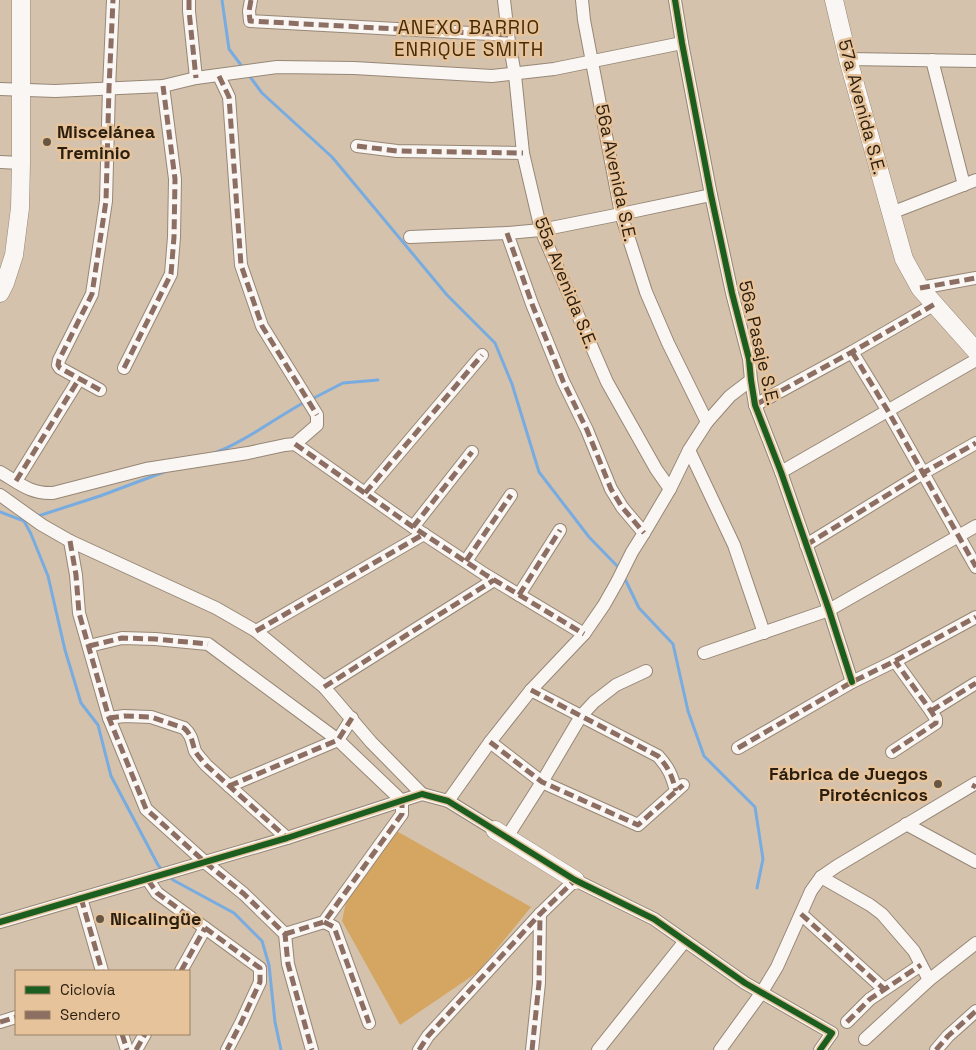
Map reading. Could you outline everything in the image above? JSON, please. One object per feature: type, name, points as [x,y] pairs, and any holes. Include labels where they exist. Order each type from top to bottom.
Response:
[{"type":"street","points":[[0,293],[14,255],[20,208],[21,0]]},
{"type":"street","points":[[100,390],[60,368],[58,365],[92,294],[106,201],[113,0]]},
{"type":"street","points":[[189,0],[196,78]]},
{"type":"street","points":[[251,0],[250,21],[508,35]]},
{"type":"street","name":"55a Avenida S.E.","points":[[504,0],[515,74],[523,153],[541,230],[607,382],[656,469],[670,489]]},
{"type":"street","name":"56a Avenida S.E.","points":[[582,0],[584,20],[621,214],[646,292],[668,343],[707,422]]},
{"type":"street","name":"56a Pasaje S.E.","points":[[674,0],[711,195],[732,293],[749,359],[755,405],[781,472],[852,682]]},
{"type":"street","name":"57a Avenida S.E.","points":[[834,0],[848,59],[904,259],[920,288],[976,351]]},
{"type":"street","points":[[0,89],[55,91],[163,86],[196,78],[277,67],[354,68],[492,76],[554,70],[682,43]]},
{"type":"street","points":[[848,59],[976,61]]},
{"type":"street","points":[[891,213],[970,182],[932,60]]},
{"type":"street","points":[[0,472],[31,490],[53,493],[146,469],[295,444],[317,425],[317,415],[262,326],[241,265],[229,97],[222,75]]},
{"type":"street","points":[[124,368],[172,274],[175,178],[163,86]]},
{"type":"street","points":[[357,146],[397,150],[523,153]]},
{"type":"street","points":[[0,162],[21,163]]},
{"type":"street","points":[[410,237],[541,230],[711,195]]},
{"type":"street","points":[[507,233],[532,304],[611,489],[622,507],[644,533]]},
{"type":"street","points":[[920,288],[976,278]]},
{"type":"street","points":[[755,405],[936,304]]},
{"type":"street","points":[[852,352],[888,411],[976,567]]},
{"type":"street","points":[[366,493],[482,355]]},
{"type":"street","points":[[781,472],[976,360]]},
{"type":"street","points":[[16,481],[79,379]]},
{"type":"street","points":[[448,801],[490,742],[531,690],[584,634],[617,582],[632,552],[670,489],[689,450],[707,422],[730,396],[751,380]]},
{"type":"street","points":[[806,545],[976,443]]},
{"type":"street","points":[[295,444],[418,530],[494,580],[584,634]]},
{"type":"street","points":[[689,450],[734,545],[764,633]]},
{"type":"street","points":[[256,631],[418,530],[472,452]]},
{"type":"street","points":[[0,495],[70,541],[216,608],[256,631],[324,686],[371,742],[422,794],[448,801],[576,880],[654,919],[745,983],[832,1033],[820,1050]]},
{"type":"street","points":[[466,561],[511,495]]},
{"type":"street","points":[[704,653],[829,610],[976,526]]},
{"type":"street","points":[[519,595],[560,530]]},
{"type":"street","points":[[70,541],[76,575],[79,612],[109,718],[146,809],[244,894],[285,934],[288,964],[312,1050]]},
{"type":"street","points":[[324,686],[494,580]]},
{"type":"street","points":[[738,748],[852,682],[976,617]]},
{"type":"street","points":[[89,646],[122,638],[155,638],[208,644],[338,740],[402,801],[402,814],[324,922],[285,934]]},
{"type":"street","points":[[892,752],[936,723],[936,719],[931,711],[895,661]]},
{"type":"street","points":[[501,834],[542,782],[581,716],[594,702],[616,685],[646,670]]},
{"type":"street","points":[[931,711],[976,683]]},
{"type":"street","points":[[490,742],[542,782],[638,825],[680,788],[658,756],[531,690]]},
{"type":"street","points":[[109,718],[124,716],[151,718],[184,728],[192,736],[196,752],[206,765],[288,838]]},
{"type":"street","points":[[229,786],[338,740],[352,718]]},
{"type":"street","points":[[720,1050],[762,992],[777,966],[811,891],[821,877],[906,824],[975,785]]},
{"type":"street","points":[[0,922],[288,838],[422,794]]},
{"type":"street","points":[[906,824],[976,862]]},
{"type":"street","points":[[160,876],[157,893],[260,968],[260,982],[227,1050]]},
{"type":"street","points":[[821,877],[882,914],[914,951],[929,980]]},
{"type":"street","points":[[419,1050],[428,1036],[540,914],[576,880]]},
{"type":"street","points":[[81,898],[102,970]]},
{"type":"street","points":[[532,1050],[539,983],[540,914]]},
{"type":"street","points":[[801,914],[884,989]]},
{"type":"street","points":[[324,922],[334,927],[369,1023]]},
{"type":"street","points":[[182,970],[205,928]]},
{"type":"street","points":[[598,1050],[684,941]]},
{"type":"street","points":[[865,1039],[929,980],[976,943]]},
{"type":"street","points":[[847,1022],[870,999],[921,965]]},
{"type":"street","points":[[936,1050],[948,1036],[976,1011]]},
{"type":"street","points":[[0,1022],[15,1017]]},
{"type":"street","points":[[122,1035],[127,1050]]},
{"type":"street","points":[[136,1050],[144,1035]]},
{"type":"shaded area","points":[[393,829],[531,907],[478,972],[400,1025],[342,921],[348,892]]},
{"type":"waterway","points":[[222,0],[229,49],[244,69]]},
{"type":"waterway","points":[[248,74],[262,93],[332,157],[447,295],[495,343],[512,384],[539,472],[589,537],[620,569]]},
{"type":"waterway","points":[[310,400],[343,383],[378,380]]},
{"type":"waterway","points":[[217,452],[240,441],[305,402]]},
{"type":"waterway","points":[[38,516],[100,496],[164,472]]},
{"type":"waterway","points":[[0,512],[24,521],[26,520]]},
{"type":"waterway","points":[[24,521],[48,576],[65,650],[81,703],[98,725],[111,776],[158,865],[163,871]]},
{"type":"waterway","points":[[624,577],[639,608],[673,644],[688,711],[704,756],[755,807],[763,859],[757,888]]},
{"type":"waterway","points":[[170,877],[234,913],[262,941],[269,965],[275,1022],[281,1050]]},
{"type":"marked path","points":[[100,390],[60,368],[58,365],[92,294],[106,201],[113,0]]},
{"type":"marked path","points":[[189,0],[196,78]]},
{"type":"marked path","points":[[251,0],[250,21],[508,35]]},
{"type":"marked path","points":[[219,76],[229,97],[241,265],[262,326],[317,415]]},
{"type":"marked path","points":[[124,368],[171,274],[175,179],[163,86]]},
{"type":"marked path","points":[[357,146],[397,151],[523,153]]},
{"type":"marked path","points":[[507,233],[532,304],[563,381],[587,430],[611,489],[622,507],[644,533]]},
{"type":"marked path","points":[[920,288],[976,278]]},
{"type":"marked path","points":[[755,405],[935,304]]},
{"type":"marked path","points":[[852,352],[888,411],[976,567]]},
{"type":"marked path","points":[[365,493],[482,355]]},
{"type":"marked path","points":[[16,481],[79,379]]},
{"type":"marked path","points":[[806,545],[923,473],[976,443]]},
{"type":"marked path","points":[[295,444],[413,527],[486,575],[584,634]]},
{"type":"marked path","points":[[413,527],[472,452]]},
{"type":"marked path","points":[[466,561],[511,495]]},
{"type":"marked path","points":[[519,595],[560,530]]},
{"type":"marked path","points":[[256,631],[424,534]]},
{"type":"marked path","points":[[70,541],[76,575],[79,613],[109,718],[146,809],[244,894],[285,934],[288,964],[312,1050]]},
{"type":"marked path","points":[[324,687],[494,580]]},
{"type":"marked path","points":[[738,748],[852,682],[976,617]]},
{"type":"marked path","points":[[89,646],[122,638],[208,644]]},
{"type":"marked path","points":[[892,752],[936,723],[936,719],[931,711],[895,661]]},
{"type":"marked path","points":[[931,711],[976,683]]},
{"type":"marked path","points":[[531,690],[658,756],[670,772],[676,791]]},
{"type":"marked path","points":[[109,718],[124,716],[151,717],[184,728],[190,736],[195,751],[206,765],[287,838]]},
{"type":"marked path","points":[[229,786],[338,740],[352,718]]},
{"type":"marked path","points":[[490,742],[542,782],[638,825],[683,785]]},
{"type":"marked path","points":[[972,785],[976,787]]},
{"type":"marked path","points":[[285,934],[324,922],[402,814],[402,801]]},
{"type":"marked path","points":[[148,880],[157,893],[260,968],[260,982],[227,1050]]},
{"type":"marked path","points":[[419,1050],[428,1036],[540,914],[575,880]]},
{"type":"marked path","points":[[81,898],[102,970]]},
{"type":"marked path","points":[[532,1050],[539,983],[540,914]]},
{"type":"marked path","points":[[801,914],[884,989]]},
{"type":"marked path","points":[[324,922],[334,927],[369,1023]]},
{"type":"marked path","points":[[182,970],[205,928]]},
{"type":"marked path","points":[[847,1022],[870,999],[921,965]]},
{"type":"marked path","points":[[936,1050],[948,1036],[976,1011]]},
{"type":"marked path","points":[[0,1022],[15,1017]]},
{"type":"marked path","points":[[122,1035],[127,1050]]},
{"type":"marked path","points":[[136,1050],[144,1035]]},
{"type":"cycle path","points":[[675,0],[711,195],[732,293],[749,359],[755,405],[781,472],[852,682]]},
{"type":"cycle path","points":[[0,922],[287,838],[422,794],[448,801],[575,880],[654,919],[745,983],[832,1033],[820,1050]]},
{"type":"place","name":"Miscelánea Treminio","points":[[47,142]]},
{"type":"place","name":"Fábrica de Juegos Pirotécnicos","points":[[938,784]]},
{"type":"place","name":"Nicalingüe","points":[[100,919]]},
{"type":"district","name":"ANEXO BARRIO ENRIQUE SMITH","points":[[469,38]]}]
